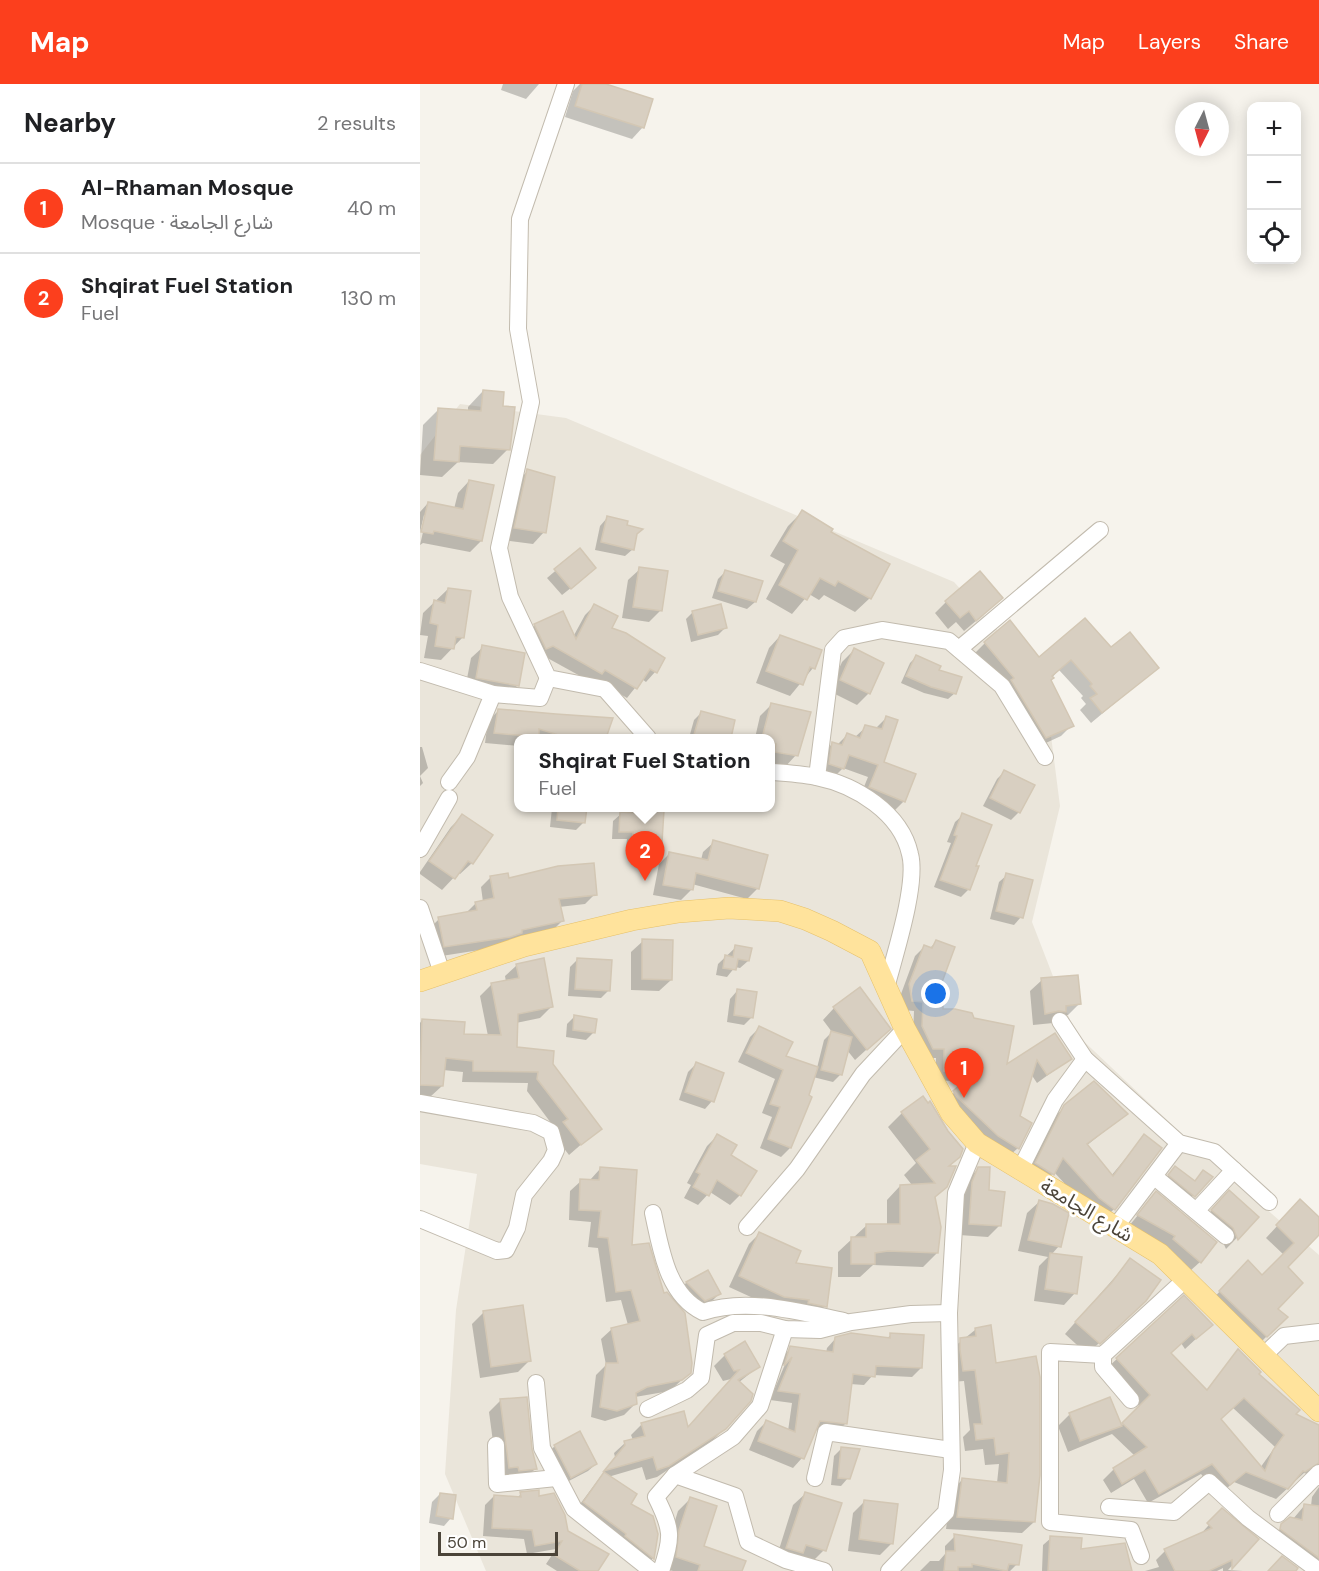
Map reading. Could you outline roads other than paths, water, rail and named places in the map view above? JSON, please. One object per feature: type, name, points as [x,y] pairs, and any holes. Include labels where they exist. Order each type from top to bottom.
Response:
[{"type":"main road","name":"شارع الجامعة","points":[[420,981],[524,946],[632,920],[679,912],[759,909],[805,919],[870,951],[905,1029],[951,1113],[977,1143],[1160,1254],[1319,1411]]},
{"type":"street","points":[[420,671],[493,694],[540,698],[548,678],[510,597],[499,548],[531,402],[518,329],[520,219],[566,84]]},
{"type":"street","points":[[959,649],[1100,530]]},
{"type":"street","points":[[818,777],[833,650],[844,638],[882,630],[949,640],[1002,686],[1045,757]]},
{"type":"street","points":[[548,678],[605,689],[644,734]]},
{"type":"street","points":[[420,849],[467,757],[493,694]]},
{"type":"street","points":[[775,772],[818,777],[857,792],[898,823],[911,856],[908,906],[886,988]]},
{"type":"street","points":[[420,908],[442,973]]},
{"type":"street","points":[[1060,1022],[1085,1059],[1179,1143],[1214,1152],[1269,1202]]},
{"type":"street","points":[[747,1227],[797,1169],[863,1074],[905,1029]]},
{"type":"street","points":[[1020,1170],[1055,1100],[1085,1059]]},
{"type":"street","points":[[420,1102],[532,1123],[551,1132],[556,1150],[551,1161],[524,1195],[517,1228],[506,1250],[497,1251],[420,1219]]},
{"type":"street","points":[[889,1571],[946,1512],[952,1470],[949,1313],[956,1193],[977,1143]]},
{"type":"street","points":[[1116,1226],[1156,1178],[1179,1143]]},
{"type":"street","points":[[1196,1211],[1234,1170]]},
{"type":"street","points":[[1156,1178],[1226,1236]]},
{"type":"street","points":[[653,1213],[665,1267],[688,1305],[703,1312],[721,1306],[756,1306],[851,1322]]},
{"type":"street","points":[[1141,1556],[1131,1530],[1050,1522],[1050,1352],[1103,1354],[1186,1278]]},
{"type":"street","points":[[648,1409],[687,1390],[701,1378],[707,1335],[733,1323],[760,1323],[785,1329],[820,1330],[851,1322],[911,1314],[949,1313]]},
{"type":"street","points":[[661,1571],[668,1551],[669,1523],[656,1497],[675,1475],[733,1437],[760,1406],[785,1329]]},
{"type":"street","points":[[1263,1356],[1284,1336],[1319,1332]]},
{"type":"street","points":[[1103,1354],[1103,1367],[1131,1400]]},
{"type":"street","points":[[536,1383],[542,1448],[574,1509],[652,1571]]},
{"type":"street","points":[[814,1478],[826,1432],[951,1450]]},
{"type":"street","points":[[496,1445],[497,1484],[556,1478]]},
{"type":"street","points":[[1278,1514],[1319,1473]]},
{"type":"street","points":[[675,1475],[735,1496],[748,1542],[786,1560],[824,1571]]},
{"type":"street","points":[[1109,1507],[1174,1512],[1209,1482],[1248,1518],[1319,1570]]},
{"type":"place","name":"Shqirat Fuel Station","points":[[645,881]]},
{"type":"place","name":"Al-Rhaman Mosque","points":[[964,1098]]}]
